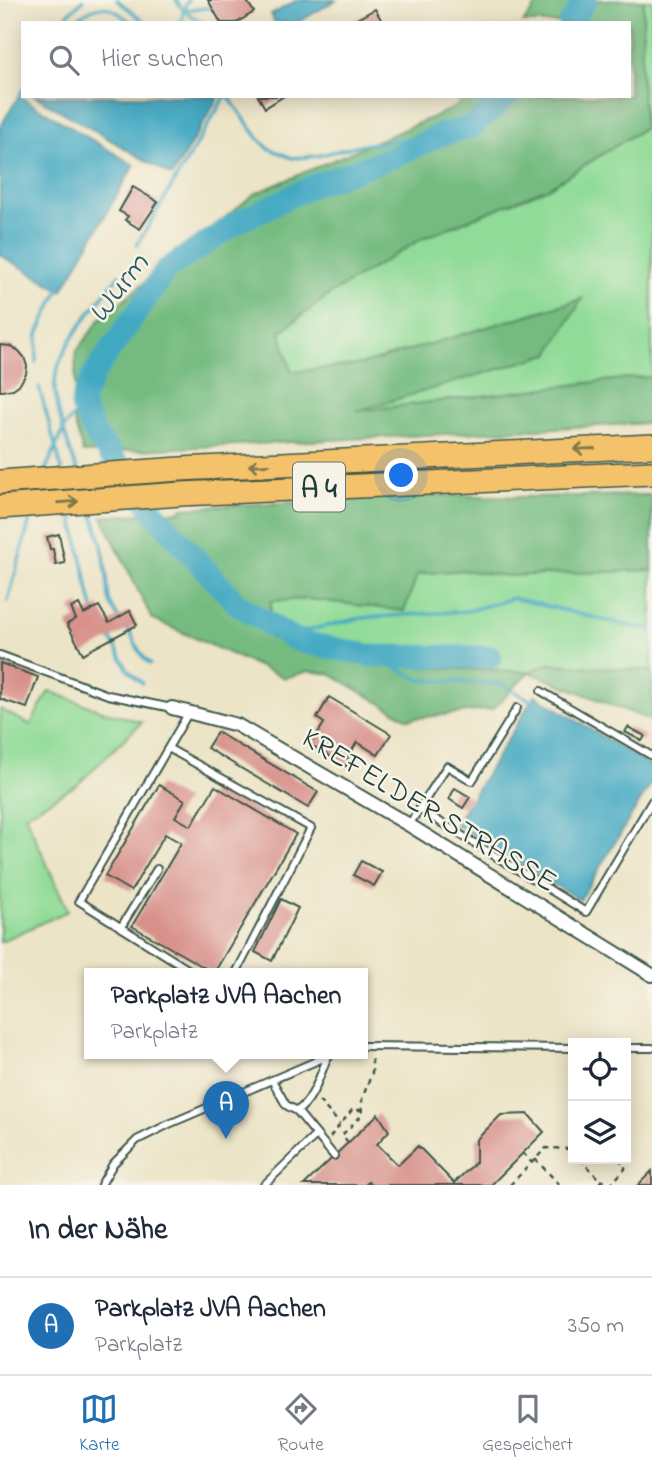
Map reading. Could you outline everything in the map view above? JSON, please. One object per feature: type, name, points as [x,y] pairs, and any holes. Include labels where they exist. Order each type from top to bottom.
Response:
[{"type":"highway","name":"A 4","points":[[0,482],[180,469],[652,446]]},
{"type":"highway","name":"A 4","points":[[0,507],[181,494],[652,473]]},
{"type":"street","name":"KREFELDER STRASSE","points":[[172,708],[237,725],[409,825],[652,975]]},
{"type":"lane","points":[[0,655],[108,695],[172,708]]},
{"type":"lane","points":[[541,691],[652,756]]},
{"type":"lane","points":[[409,825],[447,766],[472,781],[517,708]]},
{"type":"lane","points":[[186,968],[79,901],[189,712]]},
{"type":"lane","points":[[168,748],[311,828],[239,968]]},
{"type":"lane","points":[[419,810],[586,912],[652,801]]},
{"type":"lane","points":[[121,927],[157,869]]},
{"type":"lane","points":[[368,1045],[568,1048]]},
{"type":"lane","points":[[631,1048],[652,1048]]},
{"type":"lane","points":[[101,1185],[113,1164],[137,1140],[322,1059]]},
{"type":"lane","points":[[296,1111],[304,1106],[330,1059]]},
{"type":"lane","points":[[272,1080],[286,1105],[296,1111],[334,1156]]},
{"type":"lane","points":[[264,1185],[316,1135]]},
{"type":"path","points":[[342,1135],[362,1115],[362,1099],[372,1073],[373,1045]]},
{"type":"path","points":[[312,1093],[341,1125]]},
{"type":"path","points":[[337,1130],[348,1142]]},
{"type":"path","points":[[509,1185],[546,1149],[568,1149]]},
{"type":"path","points":[[523,1153],[532,1163]]},
{"type":"path","points":[[535,1159],[560,1185]]},
{"type":"path","points":[[584,1164],[600,1183],[611,1184],[625,1169],[624,1164]]},
{"type":"green space","points":[[541,0],[644,0],[641,70],[644,128],[548,188],[423,238],[330,294],[280,332],[292,372],[363,364],[582,299],[549,354],[357,411],[652,377],[652,423],[83,453],[74,421],[76,352],[101,318],[254,194],[456,107],[463,98],[631,98],[631,21],[525,21]]},
{"type":"green space","points":[[644,0],[652,0],[652,377],[351,412],[549,354],[581,299],[363,364],[291,372],[280,332],[330,294],[423,238],[548,188],[644,128],[641,70]]},
{"type":"green space","points":[[441,495],[652,495],[652,570],[508,576],[462,570],[418,574],[404,611],[309,599],[271,601],[269,637],[332,656],[429,668],[528,672],[549,664],[652,671],[652,721],[529,672],[493,709],[408,719],[330,674],[309,671],[285,678],[152,619],[102,517],[182,511],[182,508]]},
{"type":"green space","points":[[462,570],[508,576],[652,570],[652,671],[549,664],[528,672],[357,662],[295,647],[269,637],[271,601],[309,599],[404,611],[417,574]]},
{"type":"green space","points":[[49,691],[102,711],[142,722],[77,785],[25,815],[68,911],[0,942],[0,709],[30,725]]},
{"type":"water","points":[[297,0],[336,0],[300,21],[274,21],[271,15]]},
{"type":"water","points":[[19,96],[134,165],[62,291],[0,255],[0,127]]},
{"type":"water","points":[[38,98],[218,98],[172,176]]},
{"type":"water","points":[[535,695],[652,767],[652,782],[580,900],[455,825]]},
{"type":"building","points":[[208,0],[246,0],[254,12],[239,21],[220,21]]},
{"type":"building","points":[[375,9],[382,21],[354,21]]},
{"type":"building","points":[[259,98],[281,98],[265,108]]},
{"type":"building","points":[[133,187],[158,202],[140,229],[125,220],[128,216],[119,211]]},
{"type":"building","points":[[0,345],[19,351],[27,366],[20,384],[13,389],[2,391],[0,391]]},
{"type":"building","points":[[59,534],[65,563],[56,565],[47,537]]},
{"type":"building","points":[[79,604],[84,614],[99,606],[109,623],[130,611],[137,625],[83,654],[67,624],[76,619],[71,608]]},
{"type":"building","points":[[0,663],[38,677],[27,708],[0,699]]},
{"type":"building","points":[[329,697],[391,734],[378,755],[357,742],[346,766],[308,743],[311,738],[314,740],[324,723],[317,718]]},
{"type":"building","points":[[628,727],[645,736],[642,741],[625,732]]},
{"type":"building","points":[[217,732],[318,792],[308,808],[207,748]]},
{"type":"building","points":[[159,785],[185,800],[175,817],[191,826],[215,786],[296,834],[217,968],[205,968],[132,926],[181,843],[165,834],[131,891],[105,876]]},
{"type":"building","points":[[455,788],[470,797],[463,808],[449,799]]},
{"type":"building","points":[[361,861],[382,872],[374,886],[353,875]]},
{"type":"building","points":[[281,899],[298,908],[272,961],[255,952]]},
{"type":"building","points":[[378,1114],[389,1131],[377,1144],[398,1165],[418,1146],[454,1183],[476,1162],[476,1140],[501,1115],[528,1114],[544,1132],[491,1185],[371,1185],[368,1182],[365,1185],[304,1185]]},
{"type":"building","points":[[652,1171],[652,1185],[638,1185]]},
{"type":"waterway","points":[[64,21],[83,0]]},
{"type":"waterway","points":[[117,0],[143,21]]},
{"type":"waterway","points":[[176,0],[183,10],[200,21]]},
{"type":"waterway","points":[[182,21],[183,10],[188,0]]},
{"type":"waterway","name":"Wurm","points":[[571,21],[586,0]]},
{"type":"waterway","points":[[78,18],[93,9],[106,7],[129,21]]},
{"type":"waterway","points":[[185,10],[209,8]]},
{"type":"waterway","points":[[19,96],[21,92]]},
{"type":"waterway","points":[[137,245],[224,98]]},
{"type":"waterway","points":[[229,98],[268,148],[292,158],[317,156],[360,145],[440,135]]},
{"type":"waterway","name":"Wurm","points":[[491,657],[372,656],[302,642],[287,635],[237,604],[158,517],[95,434],[82,406],[95,372],[167,269],[238,222],[314,185],[398,155],[440,135],[472,127],[505,98]]},
{"type":"waterway","points":[[77,470],[58,410],[56,376],[68,345],[119,275]]},
{"type":"waterway","points":[[36,362],[38,334],[59,289]]},
{"type":"waterway","points":[[39,387],[62,470]]},
{"type":"waterway","points":[[45,471],[64,428],[82,406]]},
{"type":"waterway","points":[[91,510],[102,547],[109,599],[118,617]]},
{"type":"waterway","points":[[71,511],[93,609]]},
{"type":"waterway","points":[[8,601],[32,512]]},
{"type":"waterway","name":"Wurm","points":[[287,635],[361,618],[468,611],[513,598],[652,629]]},
{"type":"waterway","points":[[128,630],[150,664]]},
{"type":"waterway","points":[[111,639],[128,670],[142,683]]},
{"type":"waterway","points":[[372,656],[421,680],[501,684],[532,701]]},
{"type":"place","name":"Parkplatz JVA Aachen","points":[[226,1139]]}]
